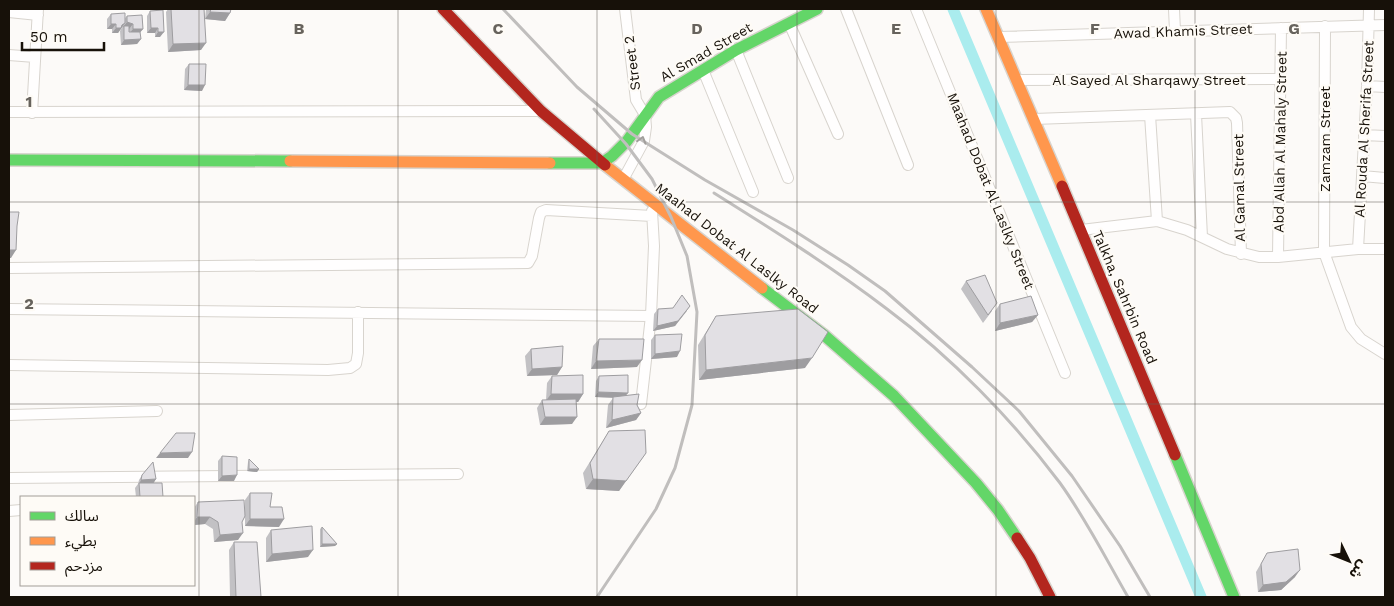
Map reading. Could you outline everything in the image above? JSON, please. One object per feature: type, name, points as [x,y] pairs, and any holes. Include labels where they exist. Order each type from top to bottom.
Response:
[{"type":"street","name":"Maahad Dobat Al Laslky Road","points":[[443,9],[540,111],[624,177],[651,202],[824,335],[894,396],[998,510],[1030,558],[1050,597]]},
{"type":"street","name":"Street 2","points":[[625,9],[636,100],[644,116]]},
{"type":"street","name":"Al Smad Street","points":[[604,162],[623,147],[659,97],[736,50],[817,9]]},
{"type":"street","points":[[846,9],[908,165]]},
{"type":"street","name":"Maahad Dobat Al Laslky Street","points":[[916,9],[1065,373]]},
{"type":"street","name":"Talkha, Sahrbin Road","points":[[986,9],[1081,230],[1234,597]]},
{"type":"street","points":[[1174,9],[1175,31]]},
{"type":"street","name":"Al Rouda Al Sherifa Street","points":[[1358,249],[1367,86],[1369,9]]},
{"type":"street","points":[[9,12],[38,12],[32,113]]},
{"type":"street","points":[[789,23],[838,134]]},
{"type":"street","name":"Awad Khamis Street","points":[[998,37],[1385,25]]},
{"type":"street","name":"Zamzam Street","points":[[1324,252],[1325,26]]},
{"type":"street","name":"Abd Allah Al Mahaly Street","points":[[1278,257],[1281,28]]},
{"type":"street","points":[[736,50],[788,178]]},
{"type":"street","points":[[9,54],[35,57]]},
{"type":"street","points":[[703,70],[753,192]]},
{"type":"street","name":"Al Sayed Al Sharqawy Street","points":[[1017,80],[1280,79]]},
{"type":"street","points":[[1367,86],[1385,87]]},
{"type":"street","points":[[9,112],[540,111]]},
{"type":"street","name":"Al Gamal Street","points":[[1196,114],[1230,112],[1236,118],[1240,254]]},
{"type":"street","points":[[1034,119],[1196,114],[1202,237]]},
{"type":"street","points":[[1150,115],[1156,222]]},
{"type":"street","points":[[624,177],[644,141],[646,127],[644,116]]},
{"type":"street","points":[[1364,135],[1385,136]]},
{"type":"street","points":[[9,160],[604,162]]},
{"type":"street","points":[[1362,176],[1385,178]]},
{"type":"street","points":[[641,404],[651,316],[654,246],[651,202]]},
{"type":"street","points":[[9,268],[528,263],[532,256],[539,218],[542,212],[546,210],[652,216]]},
{"type":"street","points":[[1081,230],[1156,222],[1180,227],[1227,250],[1259,257],[1278,257],[1358,249],[1385,249]]},
{"type":"street","points":[[1324,252],[1351,327],[1361,340],[1385,354]]},
{"type":"street","points":[[9,309],[651,316]]},
{"type":"street","points":[[9,365],[328,370],[350,368],[356,364],[358,353],[358,312]]},
{"type":"street","points":[[9,415],[157,411]]},
{"type":"street","points":[[9,478],[458,474]]},
{"type":"building","points":[[171,9],[204,9],[206,43],[173,44]]},
{"type":"building","points":[[211,9],[231,9],[230,13],[210,12]]},
{"type":"building","points":[[163,10],[164,32],[158,32],[158,28],[151,28],[150,11]]},
{"type":"building","points":[[125,13],[125,23],[121,28],[116,28],[116,24],[111,24],[111,14]]},
{"type":"building","points":[[142,15],[143,29],[133,29],[133,24],[127,22],[127,16]]},
{"type":"building","points":[[124,26],[129,26],[129,32],[140,32],[141,39],[124,40]]},
{"type":"building","points":[[189,64],[206,64],[205,85],[188,85]]},
{"type":"building","points":[[9,212],[19,212],[16,250],[9,250]]},
{"type":"building","points":[[985,275],[997,303],[988,315],[966,281]]},
{"type":"building","points":[[682,295],[690,306],[678,321],[657,326],[658,309],[673,308]]},
{"type":"building","points":[[1031,296],[1038,315],[1000,323],[1000,304]]},
{"type":"building","points":[[798,309],[828,332],[812,358],[706,370],[705,335],[716,316]]},
{"type":"building","points":[[682,334],[680,351],[655,354],[655,335]]},
{"type":"building","points":[[599,339],[644,339],[642,360],[596,361]]},
{"type":"building","points":[[563,346],[562,367],[532,369],[531,349]]},
{"type":"building","points":[[583,375],[583,394],[551,394],[552,376]]},
{"type":"building","points":[[628,375],[628,393],[598,392],[599,376]]},
{"type":"building","points":[[639,394],[637,405],[641,413],[612,420],[613,397]]},
{"type":"building","points":[[576,399],[577,417],[545,417],[542,400]]},
{"type":"building","points":[[645,430],[646,453],[626,481],[593,479],[590,463],[609,431]]},
{"type":"building","points":[[176,433],[195,433],[192,452],[160,453]]},
{"type":"building","points":[[222,456],[237,457],[237,475],[222,476]]},
{"type":"building","points":[[249,459],[259,469],[249,469]]},
{"type":"building","points":[[153,462],[156,479],[141,480],[142,475]]},
{"type":"building","points":[[139,483],[162,483],[163,496],[140,496]]},
{"type":"building","points":[[250,493],[272,493],[270,507],[282,507],[284,519],[250,519]]},
{"type":"building","points":[[244,500],[243,533],[220,535],[218,522],[210,517],[197,517],[198,502]]},
{"type":"building","points":[[312,526],[313,550],[272,554],[271,530]]},
{"type":"building","points":[[322,527],[337,544],[322,544]]},
{"type":"building","points":[[234,542],[257,542],[261,597],[236,597]]},
{"type":"building","points":[[1298,549],[1300,570],[1286,582],[1263,585],[1261,564],[1267,553]]},
{"type":"waterway","points":[[953,9],[1201,597]]},
{"type":"railway","points":[[503,9],[577,87],[632,134],[848,265],[885,291],[972,367],[1019,411],[1072,476],[1120,546],[1150,597]]},
{"type":"railway","points":[[594,109],[626,144],[652,179],[671,217],[687,256],[697,312],[692,405],[675,468],[656,509],[597,597]]},
{"type":"railway","points":[[714,193],[802,249],[866,293],[911,327],[957,368],[1022,436],[1060,483],[1087,525],[1128,597]]},
{"type":"traffic: fast","points":[[550,163],[602,163],[627,141],[659,97],[736,50],[817,9]]},
{"type":"traffic: fast","points":[[9,160],[290,161]]},
{"type":"traffic: fast","points":[[762,288],[824,335],[894,396],[976,483],[998,510],[1017,538]]},
{"type":"traffic: fast","points":[[1175,455],[1234,597]]},
{"type":"traffic: slow","points":[[986,9],[1062,186]]},
{"type":"traffic: slow","points":[[290,161],[550,163]]},
{"type":"traffic: slow","points":[[605,165],[762,288]]},
{"type":"traffic: jam","points":[[443,9],[541,111],[605,165]]},
{"type":"traffic: jam","points":[[1062,186],[1175,455]]},
{"type":"traffic: jam","points":[[1017,538],[1030,558],[1050,597]]}]
